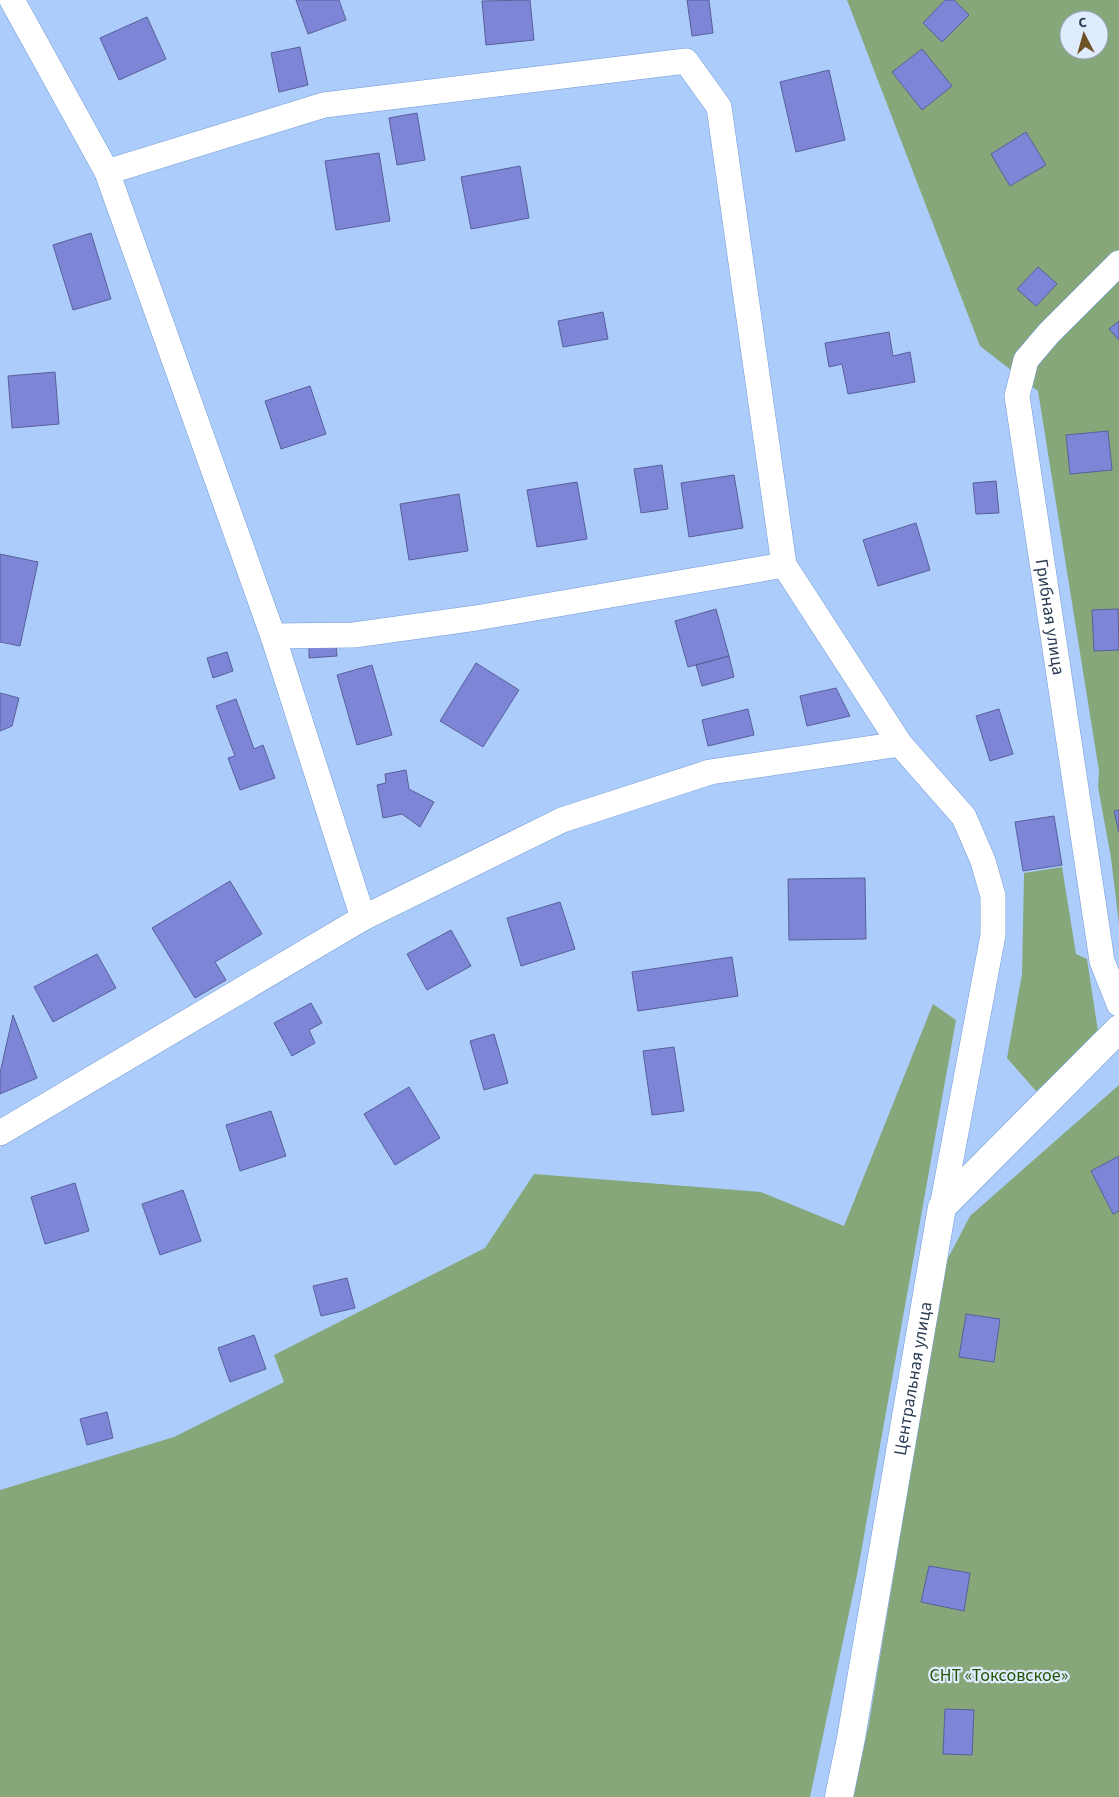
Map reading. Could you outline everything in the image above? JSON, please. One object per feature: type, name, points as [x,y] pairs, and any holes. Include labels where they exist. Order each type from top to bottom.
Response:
[{"type":"street","points":[[12,0],[107,172],[273,636],[363,918]]},
{"type":"street","points":[[107,172],[324,105],[686,61],[719,106],[784,565],[900,744],[964,817],[983,860],[993,896],[993,935],[942,1207]]},
{"type":"street","name":"Грибная улица","points":[[1119,264],[1049,333],[1026,360],[1017,396],[1102,961],[1119,1004]]},
{"type":"street","points":[[273,636],[354,635],[476,618],[784,565]]},
{"type":"street","points":[[0,1133],[363,918],[562,820],[710,772],[900,744]]},
{"type":"street","points":[[942,1207],[1119,1029]]},
{"type":"street","name":"Центральная улица","points":[[839,1797],[852,1738],[942,1207]]},
{"type":"green space","points":[[847,0],[1119,0],[1119,924],[1111,858],[1098,787],[1099,771],[1038,391],[980,346]]},
{"type":"green space","points":[[1062,867],[1076,954],[1087,959],[1099,1038],[1036,1091],[1007,1058],[1022,974],[1024,873]]},
{"type":"green space","points":[[933,1004],[956,1020],[857,1575],[810,1797],[0,1797],[0,1490],[174,1437],[284,1382],[274,1355],[485,1248],[534,1174],[761,1192],[844,1226]]},
{"type":"green space","name":"СНТ «Токсовское»","points":[[1119,1085],[1119,1797],[853,1797],[869,1724],[945,1264],[970,1216]]},
{"type":"building","points":[[296,0],[339,0],[346,20],[308,34]]},
{"type":"building","points":[[530,0],[534,40],[486,45],[482,1]]},
{"type":"building","points":[[687,0],[709,0],[713,33],[692,36]]},
{"type":"building","points":[[945,0],[954,0],[969,15],[942,42],[923,23]]},
{"type":"building","points":[[147,17],[166,59],[119,80],[100,38]]},
{"type":"building","points":[[300,47],[308,85],[279,92],[271,53]]},
{"type":"building","points":[[922,49],[952,86],[922,110],[892,72]]},
{"type":"building","points":[[829,70],[845,140],[796,152],[780,82]]},
{"type":"building","points":[[417,113],[425,160],[397,165],[389,118]]},
{"type":"building","points":[[1026,132],[1046,165],[1010,186],[991,154]]},
{"type":"building","points":[[379,153],[390,221],[336,230],[325,161]]},
{"type":"building","points":[[520,166],[529,218],[471,229],[461,177]]},
{"type":"building","points":[[91,233],[111,299],[73,310],[53,245]]},
{"type":"building","points":[[1038,267],[1057,284],[1036,306],[1017,289]]},
{"type":"building","points":[[603,312],[608,339],[563,347],[558,321]]},
{"type":"building","points":[[1119,321],[1119,340],[1109,329]]},
{"type":"building","points":[[889,332],[893,356],[910,352],[915,382],[848,394],[842,364],[829,367],[825,343]]},
{"type":"building","points":[[55,372],[59,424],[12,428],[8,376]]},
{"type":"building","points":[[310,386],[326,434],[281,449],[265,401]]},
{"type":"building","points":[[1108,431],[1112,470],[1070,474],[1066,435]]},
{"type":"building","points":[[662,465],[668,509],[641,513],[634,469]]},
{"type":"building","points":[[734,475],[743,528],[689,537],[681,483]]},
{"type":"building","points":[[996,481],[999,513],[976,514],[973,483]]},
{"type":"building","points":[[577,482],[587,539],[537,547],[527,490]]},
{"type":"building","points":[[459,494],[468,551],[409,560],[400,504]]},
{"type":"building","points":[[916,523],[930,570],[878,586],[863,540]]},
{"type":"building","points":[[0,554],[38,562],[20,646],[0,642]]},
{"type":"building","points":[[716,609],[729,656],[688,667],[675,621]]},
{"type":"building","points":[[1118,609],[1119,650],[1094,651],[1092,610]]},
{"type":"building","points":[[336,645],[337,656],[309,658],[309,646]]},
{"type":"building","points":[[227,652],[233,671],[213,678],[207,658]]},
{"type":"building","points":[[729,656],[734,677],[702,686],[696,665]]},
{"type":"building","points":[[476,663],[519,690],[483,747],[440,721]]},
{"type":"building","points":[[372,665],[392,735],[357,745],[337,675]]},
{"type":"building","points":[[836,688],[850,716],[807,726],[800,696]]},
{"type":"building","points":[[0,693],[19,698],[12,726],[0,731]]},
{"type":"building","points":[[236,699],[254,749],[263,745],[275,778],[240,790],[228,758],[235,756],[216,706]]},
{"type":"building","points":[[748,709],[754,735],[708,746],[702,720]]},
{"type":"building","points":[[999,709],[1013,754],[990,761],[976,716]]},
{"type":"building","points":[[406,770],[409,789],[434,802],[420,827],[402,814],[383,818],[377,785],[386,783],[385,774]]},
{"type":"building","points":[[1119,810],[1119,832],[1114,811]]},
{"type":"building","points":[[1054,816],[1062,865],[1023,871],[1015,822]]},
{"type":"building","points":[[865,878],[866,939],[789,940],[788,879]]},
{"type":"building","points":[[230,881],[262,934],[215,962],[226,980],[195,998],[152,928]]},
{"type":"building","points":[[560,902],[575,949],[521,966],[507,918]]},
{"type":"building","points":[[451,930],[471,966],[427,990],[407,954]]},
{"type":"building","points":[[97,954],[116,988],[53,1022],[34,987]]},
{"type":"building","points":[[732,957],[738,996],[638,1011],[632,972]]},
{"type":"building","points":[[311,1003],[322,1023],[309,1030],[315,1043],[292,1056],[274,1023]]},
{"type":"building","points":[[13,1015],[37,1078],[0,1094],[0,1073]]},
{"type":"building","points":[[494,1034],[508,1083],[484,1090],[470,1041]]},
{"type":"building","points":[[674,1047],[684,1111],[652,1115],[643,1051]]},
{"type":"building","points":[[409,1087],[440,1138],[395,1165],[364,1114]]},
{"type":"building","points":[[271,1111],[286,1156],[240,1171],[226,1125]]},
{"type":"building","points":[[1119,1156],[1119,1211],[1113,1214],[1091,1171]]},
{"type":"building","points":[[75,1183],[89,1231],[45,1244],[31,1197]]},
{"type":"building","points":[[183,1190],[201,1241],[160,1255],[142,1204]]},
{"type":"building","points":[[347,1278],[355,1308],[321,1316],[313,1286]]},
{"type":"building","points":[[966,1314],[1000,1319],[994,1362],[959,1357]]},
{"type":"building","points":[[254,1335],[266,1369],[230,1382],[218,1348]]},
{"type":"building","points":[[107,1412],[113,1438],[87,1445],[80,1419]]},
{"type":"building","points":[[929,1566],[970,1573],[964,1611],[921,1602]]},
{"type":"building","points":[[945,1709],[974,1710],[972,1755],[943,1754]]}]
